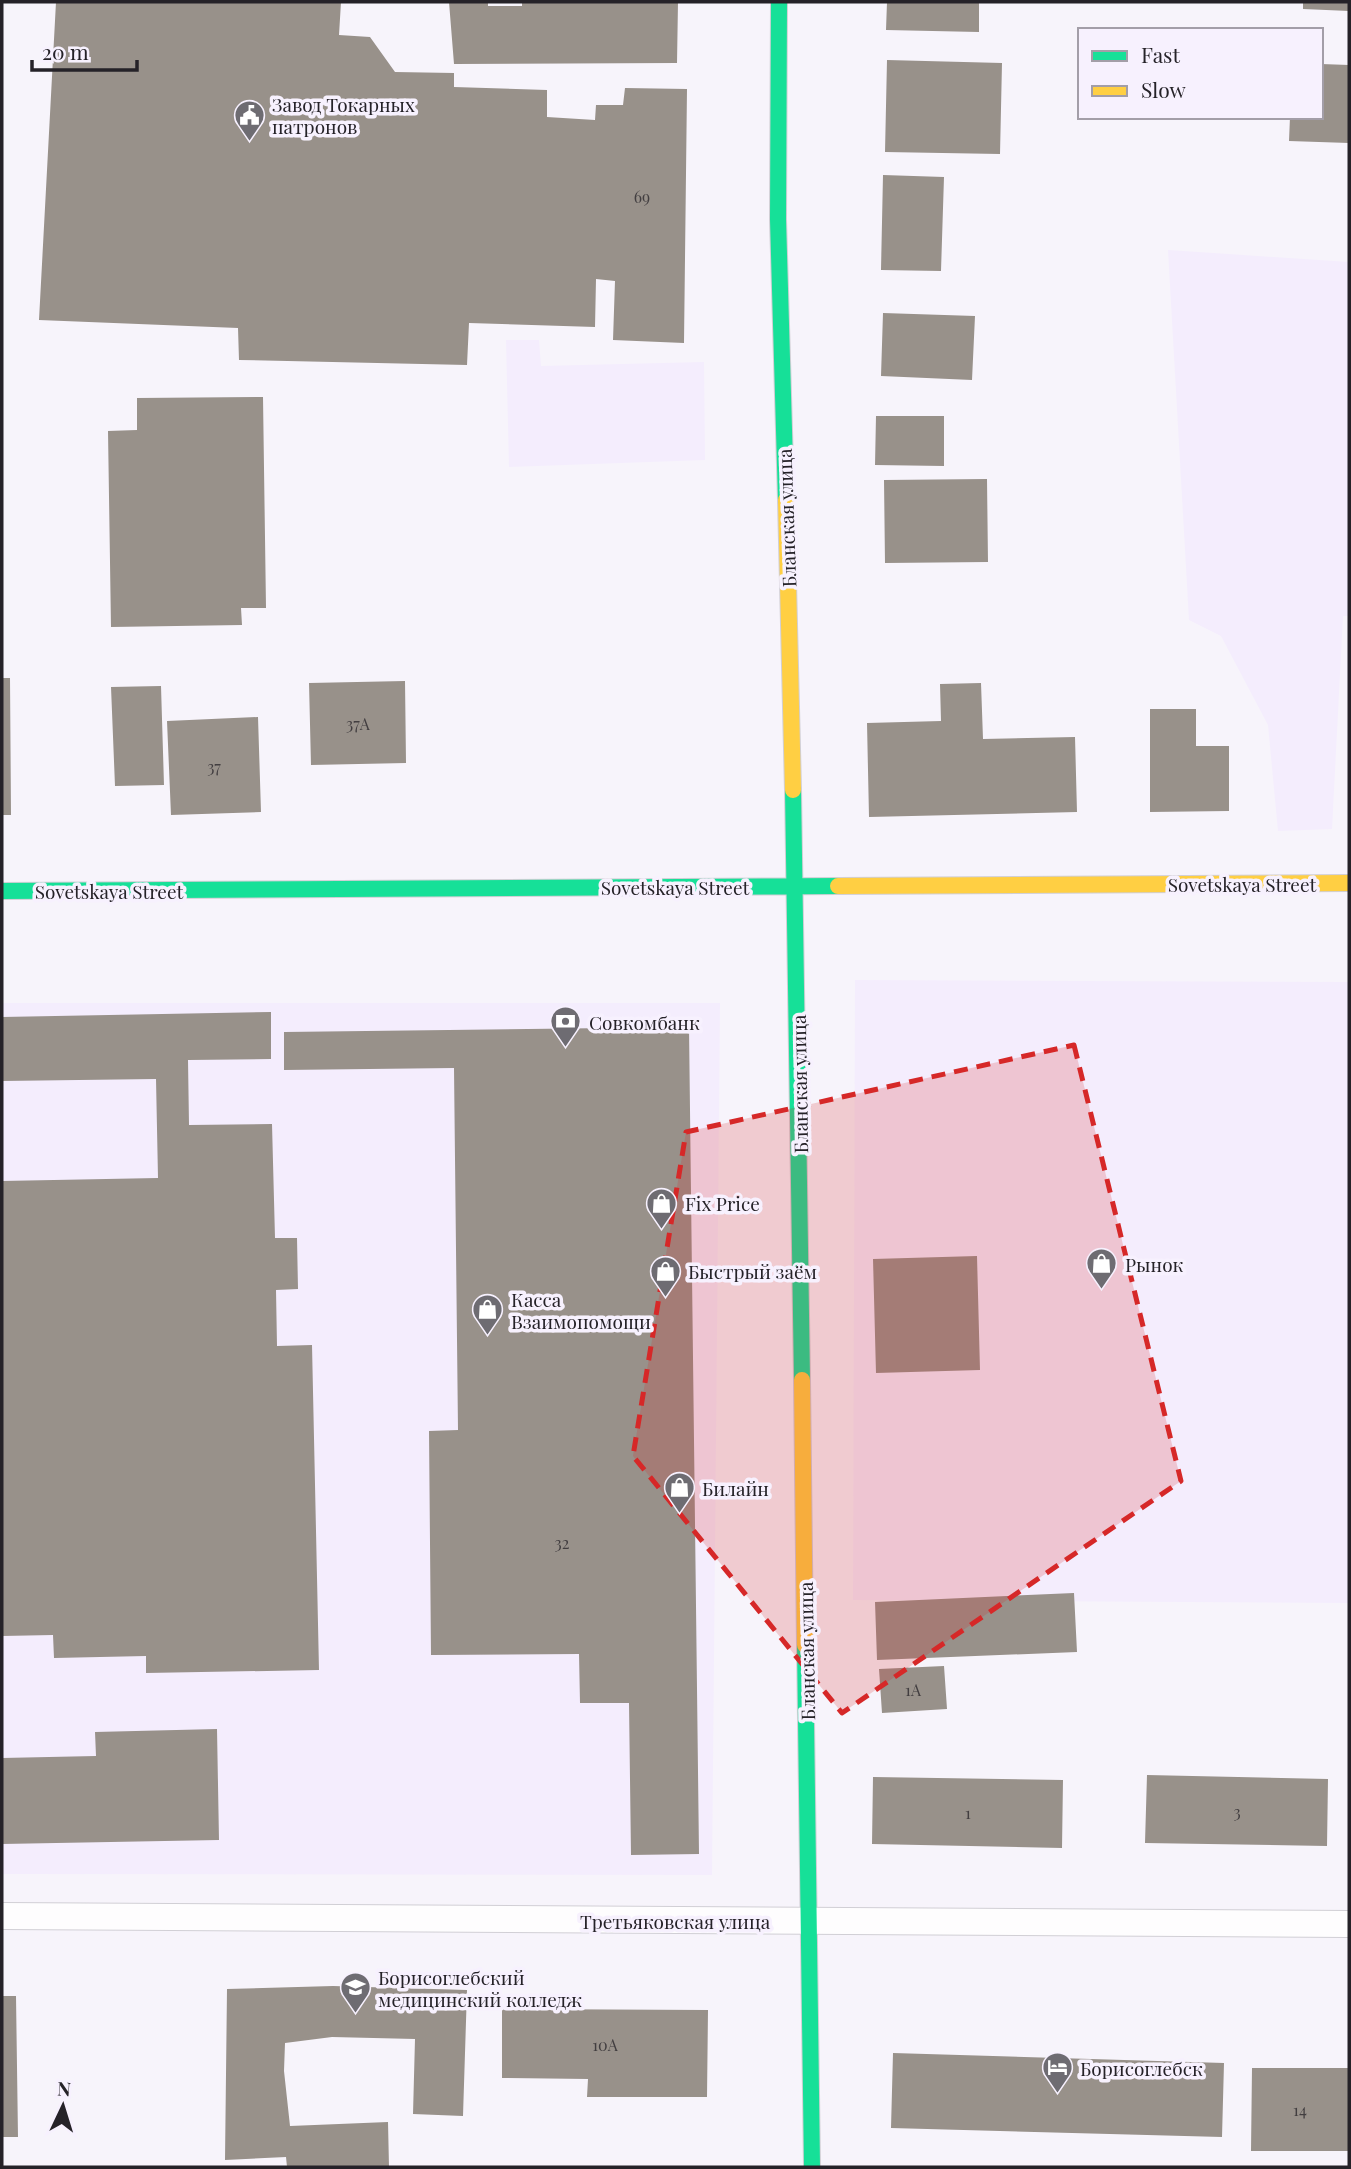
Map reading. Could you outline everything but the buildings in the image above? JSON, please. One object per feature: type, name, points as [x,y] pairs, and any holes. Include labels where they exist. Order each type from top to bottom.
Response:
[{"type":"street","name":"Бланская улица","points":[[779,2],[778,219],[796,886],[812,2167]]},
{"type":"street","name":"Sovetskaya Street","points":[[2,891],[1349,883]]},
{"type":"street","name":"Третьяковская улица","points":[[2,1916],[1349,1924]]},
{"type":"highlighted area","points":[[1074,1045],[1181,1481],[842,1713],[633,1456],[686,1132]]},
{"type":"shaded area","points":[[1168,250],[1349,262],[1349,616],[1343,616],[1332,829],[1278,831],[1268,725],[1221,636],[1189,620]]},
{"type":"shaded area","points":[[506,340],[539,340],[541,366],[704,362],[705,460],[509,467]]},
{"type":"shaded area","name":"Рынок","points":[[855,980],[1349,982],[1349,1603],[853,1600]]},
{"type":"shaded area","points":[[2,1003],[720,1003],[712,1875],[2,1874]]},
{"type":"traffic: fast","points":[[779,2],[778,219],[786,500]]},
{"type":"traffic: fast","points":[[793,790],[802,1380]]},
{"type":"traffic: fast","points":[[2,891],[838,886]]},
{"type":"traffic: fast","points":[[805,1645],[812,2167]]},
{"type":"traffic: slow","points":[[786,500],[793,790]]},
{"type":"traffic: slow","points":[[838,886],[1349,883]]},
{"type":"traffic: slow","points":[[802,1380],[805,1645]]},
{"type":"place","name":"Завод Токарных патронов","points":[[249,142]]},
{"type":"place","name":"Совкомбанк","points":[[566,1049]]},
{"type":"place","name":"Fix Price","points":[[662,1230]]},
{"type":"place","name":"Рынок","points":[[1102,1291]]},
{"type":"place","name":"Быстрый заём","points":[[665,1298]]},
{"type":"place","name":"Касса Взаимопомощи","points":[[488,1337]]},
{"type":"place","name":"Билайн","points":[[679,1515]]},
{"type":"place","name":"Борисоглебский медицинский колледж","points":[[355,2015]]},
{"type":"place","name":"Борисоглебск","points":[[1057,2095]]}]
